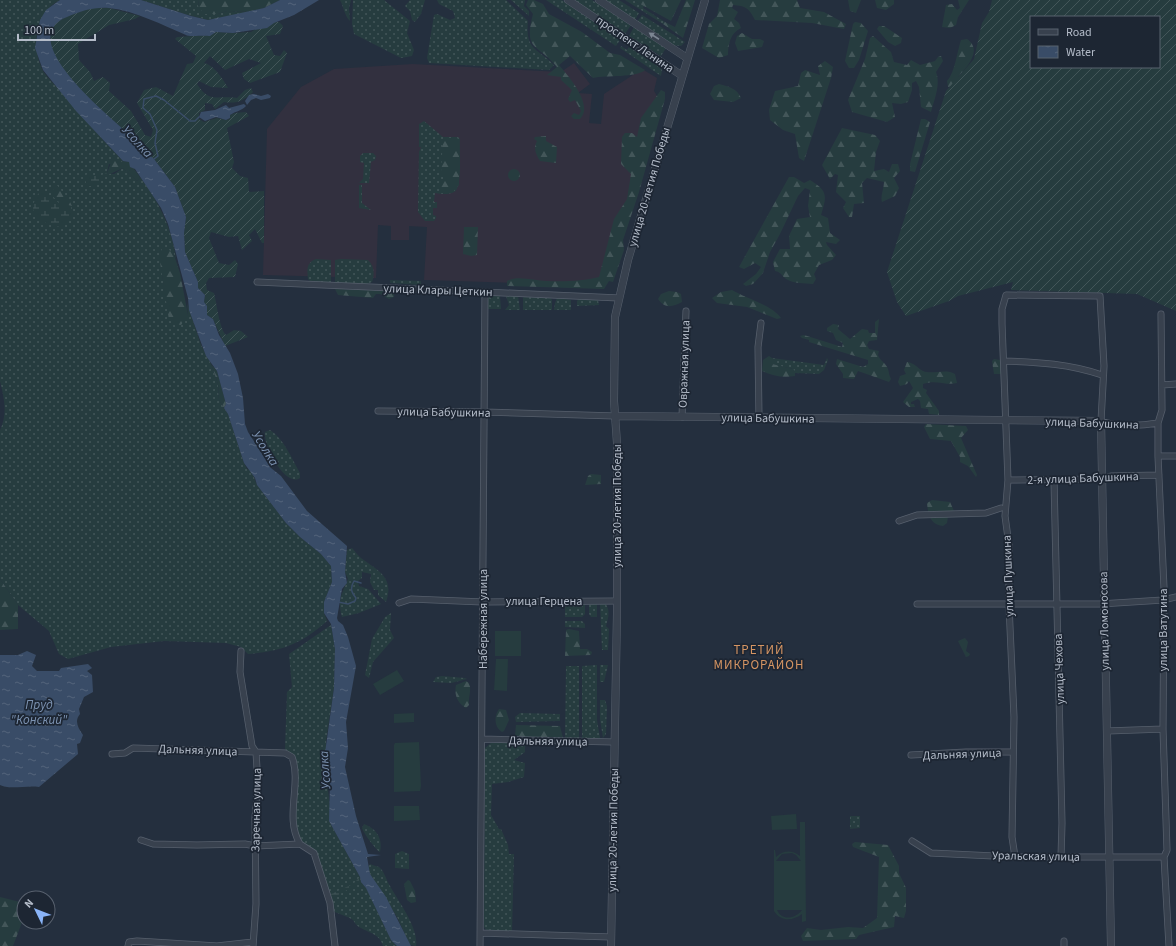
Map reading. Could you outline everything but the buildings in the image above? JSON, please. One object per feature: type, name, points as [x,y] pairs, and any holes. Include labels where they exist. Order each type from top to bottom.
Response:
[{"type":"street","name":"проспект Ленина","points":[[568,0],[682,76]]},
{"type":"street","name":"проспект Ленина","points":[[599,0],[687,58]]},
{"type":"street","name":"улица 20-летия Победы","points":[[612,946],[617,601],[615,317],[628,260],[705,0]]},
{"type":"street","name":"улица Клары Цеткин","points":[[257,282],[619,298]]},
{"type":"street","name":"Набережная улица","points":[[480,946],[485,292]]},
{"type":"street","name":"улица Ломоносова","points":[[1006,295],[1100,296],[1104,366],[1102,375],[1101,421],[1103,479],[1103,604],[1111,946]]},
{"type":"street","name":"улица Пушкина","points":[[1006,295],[1002,310],[1008,480],[1005,516],[1009,545],[1009,605],[1014,716],[1012,837],[1015,857]]},
{"type":"street","name":"Овражная улица","points":[[682,417],[686,311]]},
{"type":"street","name":"улица Ватутина","points":[[1162,314],[1162,410],[1158,423],[1158,456],[1161,490],[1163,729],[1167,850],[1164,856],[1169,946]]},
{"type":"street","points":[[759,418],[758,347],[761,323]]},
{"type":"street","points":[[1004,361],[1044,362],[1086,370],[1102,375]]},
{"type":"street","points":[[1162,385],[1176,384]]},
{"type":"street","name":"улица Бабушкина","points":[[378,411],[682,417],[1101,421],[1109,424],[1148,425],[1158,423]]},
{"type":"street","points":[[1158,456],[1176,456]]},
{"type":"street","name":"2-я улица Бабушкина","points":[[1008,480],[1103,479],[1111,476],[1159,475]]},
{"type":"street","name":"улица Чехова","points":[[1054,480],[1061,857]]},
{"type":"street","points":[[899,521],[917,516],[986,513],[1002,508]]},
{"type":"street","points":[[917,604],[1103,604],[1162,600],[1176,597]]},
{"type":"street","name":"улица Герцена","points":[[399,603],[411,599],[483,602],[617,601]]},
{"type":"street","name":"Заречная улица","points":[[241,651],[240,672],[243,697],[252,746],[256,752],[258,785],[255,846],[256,904],[253,944]]},
{"type":"street","points":[[1107,731],[1163,729]]},
{"type":"street","name":"Дальняя улица","points":[[482,739],[614,742]]},
{"type":"street","name":"Дальняя улица","points":[[112,754],[126,753],[134,748],[285,753],[292,756],[294,762],[295,787],[294,822],[297,838],[300,844]]},
{"type":"street","name":"Дальняя улица","points":[[912,755],[966,752],[1013,752]]},
{"type":"street","points":[[141,840],[153,844],[245,844],[255,846],[300,844],[314,853],[330,903],[335,946]]},
{"type":"street","name":"Уральская улица","points":[[912,841],[931,853],[1015,857],[1164,856]]},
{"type":"street","points":[[480,933],[611,937]]},
{"type":"street","points":[[128,944],[217,946],[253,944]]},
{"type":"shaded area","points":[[574,63],[590,84],[578,93],[592,94],[589,123],[601,124],[604,94],[613,88],[642,69],[657,78],[654,91],[657,96],[604,286],[424,280],[427,227],[409,226],[409,240],[391,240],[391,226],[378,225],[376,278],[263,275],[267,129],[301,87],[334,69],[413,64],[561,72]]},
{"type":"green space","points":[[0,0],[60,0],[45,13],[40,21],[36,40],[42,69],[48,78],[123,161],[120,164],[109,164],[107,173],[114,174],[123,168],[137,181],[140,177],[159,206],[168,226],[176,259],[173,252],[162,274],[170,320],[188,315],[187,303],[201,345],[211,364],[218,384],[219,400],[228,414],[247,469],[251,470],[257,485],[286,523],[321,554],[331,566],[332,582],[324,602],[324,613],[327,621],[300,641],[271,651],[248,654],[241,647],[226,643],[164,641],[111,647],[68,659],[59,654],[49,631],[18,605],[0,579],[0,430],[5,412],[0,381]]},
{"type":"green space","points":[[141,0],[199,0],[198,6],[218,14],[227,11],[250,12],[208,20]]},
{"type":"green space","points":[[199,0],[280,0],[264,8],[250,12],[227,11],[218,14],[204,14],[198,6]]},
{"type":"green space","points":[[340,0],[351,0],[349,8],[350,21],[346,16]]},
{"type":"green space","points":[[353,0],[384,0],[410,21],[407,33],[414,50],[412,56],[401,58],[354,34],[352,24]]},
{"type":"green space","points":[[410,0],[425,0],[421,14],[415,22],[412,20],[410,11],[405,6]]},
{"type":"green space","points":[[437,0],[506,0],[528,21],[528,38],[530,43],[554,65],[549,70],[429,63],[427,58],[434,15],[437,14],[450,20],[455,18],[453,11],[439,4]]},
{"type":"green space","points":[[511,0],[525,0],[524,6],[529,11],[529,16]]},
{"type":"green space","points":[[528,0],[534,0],[543,4],[549,14],[582,32],[610,53],[620,55],[645,70],[641,73],[635,74],[593,78],[570,56],[559,65],[574,84],[584,106],[584,113],[580,119],[574,119],[571,116],[574,113],[579,115],[581,111],[575,100],[570,102],[568,99],[572,90],[561,80],[561,77],[547,75],[557,67],[534,46],[531,41],[530,26],[533,14],[526,5]]},
{"type":"green space","points":[[546,0],[562,0],[620,40],[616,46]]},
{"type":"green space","points":[[574,0],[592,0],[631,25],[625,34]]},
{"type":"green space","points":[[605,0],[619,0],[639,13],[635,20]]},
{"type":"green space","points":[[625,0],[633,0],[644,6],[643,8],[665,22],[663,24]]},
{"type":"green space","points":[[633,0],[681,0],[671,21]]},
{"type":"green space","points":[[686,0],[695,0],[683,38],[663,24],[665,22],[675,27]]},
{"type":"green space","points":[[720,0],[797,0],[800,8],[824,12],[846,24],[844,29],[812,23],[755,20],[747,8],[733,5],[732,8],[738,12],[734,19],[739,23],[741,28],[732,36],[728,47],[728,55],[719,58],[702,48],[709,24],[717,16]]},
{"type":"green space","points":[[848,0],[861,0],[856,13],[850,11]]},
{"type":"green space","points":[[875,0],[894,0],[894,4],[886,10],[877,8]]},
{"type":"green space","points":[[958,0],[969,0],[958,17],[956,25],[950,28],[942,27],[946,5],[952,4],[957,10],[960,8]]},
{"type":"green space","points":[[992,0],[1176,0],[1176,311],[1137,294],[1011,290],[1013,282],[958,296],[949,301],[906,316],[897,302],[887,272],[946,91],[974,59],[982,23],[989,12]]},
{"type":"green space","points":[[92,8],[109,8],[140,16],[135,19],[109,25],[78,44],[79,60],[90,72],[94,81],[103,77],[110,83],[109,91],[131,111],[145,135],[151,137],[153,130],[137,103],[144,90],[156,87],[173,96],[187,64],[193,63],[196,56],[175,39],[177,37],[211,35],[216,32],[251,32],[257,28],[267,28],[274,22],[279,22],[283,26],[280,34],[266,36],[274,55],[280,56],[284,50],[287,53],[280,72],[250,83],[244,79],[242,73],[261,63],[249,59],[225,70],[210,56],[204,63],[215,69],[228,88],[211,87],[199,81],[197,84],[206,94],[214,97],[237,98],[245,90],[251,88],[253,92],[240,101],[233,103],[224,102],[215,109],[212,104],[205,103],[205,110],[199,113],[199,119],[204,122],[217,118],[226,120],[230,119],[230,115],[235,113],[246,112],[249,116],[227,128],[234,162],[232,168],[240,176],[248,178],[249,192],[264,191],[264,243],[262,243],[255,229],[249,235],[252,241],[242,250],[238,236],[229,237],[211,232],[209,238],[219,263],[229,265],[235,260],[238,264],[235,277],[209,278],[206,283],[207,290],[214,293],[220,322],[226,335],[234,330],[241,331],[248,337],[225,346],[213,319],[207,315],[204,302],[205,295],[198,288],[198,282],[185,252],[184,233],[186,217],[175,187],[154,159],[127,137],[124,130],[102,111],[75,84],[55,56],[50,42],[52,29],[55,25],[70,15]]},
{"type":"green space","points":[[642,15],[685,42],[681,46],[672,45],[637,22]]},
{"type":"green space","points":[[855,22],[861,23],[868,31],[859,60],[854,68],[849,68],[845,61],[853,24]]},
{"type":"green space","points":[[879,26],[884,26],[902,38],[901,43],[895,46],[888,42],[877,29]]},
{"type":"green space","points":[[634,27],[666,48],[661,56],[629,36]]},
{"type":"green space","points":[[742,33],[752,39],[760,39],[764,41],[762,47],[738,51],[735,43],[737,36]]},
{"type":"green space","points":[[873,36],[891,52],[894,62],[907,65],[911,60],[920,65],[935,61],[941,56],[943,61],[936,72],[938,82],[931,112],[921,107],[919,87],[916,81],[912,83],[912,90],[908,102],[901,104],[892,103],[895,117],[887,122],[852,112],[848,100],[865,59],[870,38]]},
{"type":"green space","points":[[967,39],[972,43],[974,53],[969,63],[958,77],[962,84],[948,87],[947,81],[954,67],[961,40]]},
{"type":"green space","points":[[621,46],[627,50],[629,47],[658,66],[662,70],[661,76],[620,48]]},
{"type":"green space","points":[[825,61],[833,67],[831,78],[804,161],[799,158],[795,134],[783,130],[770,120],[769,110],[775,91],[798,86],[801,73],[805,70],[820,75],[818,66]]},
{"type":"green space","points":[[719,84],[735,90],[741,98],[733,102],[714,100],[710,94],[714,86]]},
{"type":"green space","points":[[661,90],[665,92],[665,99],[639,192],[623,240],[624,250],[613,282],[609,281],[604,289],[507,286],[507,281],[516,278],[542,281],[560,281],[599,277],[614,219],[627,199],[631,174],[621,164],[622,137],[625,133],[632,133],[637,137],[641,118]]},
{"type":"green space","points":[[921,119],[925,119],[930,122],[915,172],[910,171],[910,164]]},
{"type":"green space","points":[[424,121],[443,137],[458,137],[460,139],[459,184],[457,189],[452,193],[435,193],[434,202],[437,202],[437,208],[433,208],[433,215],[436,216],[434,221],[425,221],[418,212],[419,152],[421,147],[419,147],[419,124]]},
{"type":"green space","points":[[842,128],[875,135],[880,141],[876,152],[874,171],[884,169],[889,172],[892,164],[898,164],[900,171],[894,178],[899,188],[895,196],[882,202],[881,197],[884,182],[867,178],[862,183],[864,203],[854,204],[852,217],[849,217],[843,208],[846,202],[836,192],[838,175],[835,174],[830,179],[822,165]]},
{"type":"green space","points":[[546,136],[546,141],[557,147],[556,163],[540,161],[536,154],[535,147],[537,141],[534,139],[535,137]]},
{"type":"green space","points":[[443,138],[459,139],[459,185],[453,192],[446,194],[441,190],[441,182],[446,177],[441,172]]},
{"type":"green space","points":[[363,153],[373,153],[376,156],[375,160],[371,162],[369,183],[359,183],[363,179],[364,163],[360,162],[360,156]]},
{"type":"green space","points":[[112,160],[120,163],[123,161],[129,162],[140,177],[137,181],[123,168],[110,174],[107,173]]},
{"type":"green space","points":[[512,169],[516,169],[520,175],[516,181],[512,181],[508,177],[508,173]]},
{"type":"green space","points":[[107,173],[95,186],[87,186],[84,176],[88,174],[99,176]]},
{"type":"green space","points":[[789,177],[794,177],[804,183],[810,180],[823,191],[825,198],[821,215],[828,218],[830,233],[840,240],[836,244],[826,242],[836,255],[832,260],[819,265],[814,274],[816,279],[813,284],[792,282],[775,271],[773,262],[780,249],[790,249],[789,236],[797,219],[810,217],[808,206],[810,190],[805,188],[798,196],[770,252],[763,273],[753,284],[746,286],[743,284],[756,274],[761,267],[755,263],[744,269],[739,267]]},
{"type":"green space","points":[[56,184],[72,206],[63,204],[56,200],[53,189]]},
{"type":"green space","points":[[359,185],[362,185],[362,203],[371,210],[359,208]]},
{"type":"green space","points":[[43,190],[59,203],[72,206],[72,218],[62,227],[51,225],[40,220],[36,216],[33,206],[39,193]]},
{"type":"green space","points":[[464,227],[478,227],[477,255],[471,256],[463,254]]},
{"type":"green space","points":[[163,247],[173,252],[180,273],[188,315],[181,325],[175,324],[169,320],[160,262],[160,253]]},
{"type":"green space","points":[[316,259],[331,260],[331,283],[311,282],[308,279],[307,270],[309,265]]},
{"type":"green space","points":[[335,260],[368,260],[372,264],[372,282],[367,284],[335,283]]},
{"type":"green space","points":[[390,280],[421,281],[421,285],[390,283]]},
{"type":"green space","points":[[335,289],[395,291],[394,297],[389,299],[380,294],[376,294],[373,298],[338,295]]},
{"type":"green space","points":[[732,290],[771,309],[781,318],[777,319],[747,307],[717,303],[712,298],[721,292]]},
{"type":"green space","points":[[669,291],[681,294],[682,302],[669,306],[663,304],[658,299],[661,294]]},
{"type":"green space","points":[[490,295],[500,296],[501,309],[488,309],[488,298]]},
{"type":"green space","points":[[506,296],[518,296],[520,310],[505,310],[509,305]]},
{"type":"green space","points":[[524,297],[550,298],[552,300],[552,310],[523,310]]},
{"type":"green space","points":[[557,298],[571,300],[571,310],[554,310]]},
{"type":"green space","points":[[579,299],[598,300],[599,305],[577,306],[577,301]]},
{"type":"green space","points":[[879,319],[877,340],[869,341],[867,345],[869,349],[879,351],[879,357],[888,369],[891,379],[889,382],[858,371],[854,379],[843,378],[843,374],[836,364],[837,359],[863,367],[868,364],[868,360],[809,342],[809,340],[800,336],[804,335],[842,347],[843,343],[836,340],[833,333],[827,331],[827,328],[833,324],[839,325],[838,329],[850,339],[862,329],[868,330],[869,333],[875,333],[875,322]]},
{"type":"green space","points":[[769,356],[772,358],[772,364],[793,369],[795,371],[795,376],[778,376],[762,371],[763,360]]},
{"type":"green space","points":[[772,358],[824,365],[827,358],[828,360],[824,370],[819,374],[795,373],[793,369],[771,364]]},
{"type":"green space","points":[[994,359],[1000,360],[1003,374],[994,374],[992,361]]},
{"type":"green space","points":[[907,362],[912,363],[921,370],[927,372],[951,372],[955,374],[957,383],[949,384],[932,382],[923,384],[923,388],[927,390],[926,393],[939,411],[939,415],[929,414],[928,409],[921,408],[920,401],[918,399],[911,402],[911,404],[914,404],[915,407],[909,407],[903,402],[913,388],[909,381],[907,384],[900,386],[898,382],[900,376],[906,374],[904,370]]},
{"type":"green space","points":[[211,364],[217,371],[226,404],[224,408],[219,400],[218,384]]},
{"type":"green space","points":[[926,424],[966,426],[968,430],[961,438],[977,475],[976,477],[968,466],[960,462],[960,457],[951,441],[930,439],[924,427]]},
{"type":"green space","points":[[270,430],[275,434],[287,450],[300,473],[300,478],[294,479],[288,477],[276,464],[265,438],[265,432]]},
{"type":"green space","points":[[591,474],[601,475],[601,484],[585,485],[588,476]]},
{"type":"green space","points":[[932,500],[950,502],[954,511],[948,516],[947,523],[943,526],[935,524],[930,518],[927,503]]},
{"type":"green space","points":[[352,548],[360,557],[383,575],[388,586],[388,593],[386,602],[378,595],[378,590],[374,590],[370,582],[371,574],[362,572],[362,578],[358,581],[359,586],[368,589],[381,604],[359,613],[342,617],[340,601],[348,579],[345,572],[347,550]]},
{"type":"green space","points":[[0,579],[18,605],[18,629],[0,630]]},
{"type":"green space","points":[[600,603],[605,603],[607,606],[608,617],[606,626],[609,629],[608,650],[602,650]]},
{"type":"green space","points":[[565,604],[585,604],[585,614],[582,617],[565,617]]},
{"type":"green space","points":[[589,604],[597,604],[597,617],[591,617],[589,614]]},
{"type":"green space","points":[[391,613],[390,630],[394,638],[373,662],[369,678],[365,675],[372,639],[385,617]]},
{"type":"green space","points":[[565,621],[582,621],[585,624],[585,628],[565,627]]},
{"type":"green space","points":[[331,625],[335,649],[334,688],[326,741],[326,768],[330,783],[328,790],[330,806],[329,821],[360,877],[361,882],[366,887],[391,940],[397,946],[383,946],[382,942],[377,936],[359,927],[353,920],[346,916],[332,911],[315,854],[301,843],[295,827],[297,774],[288,752],[285,749],[287,692],[292,687],[289,654]]},
{"type":"green space","points":[[569,629],[579,631],[580,649],[587,649],[592,652],[591,655],[565,656],[566,630]]},
{"type":"green space","points":[[495,631],[521,631],[521,656],[495,656]]},
{"type":"green space","points":[[965,638],[968,642],[966,651],[970,654],[966,657],[958,641]]},
{"type":"green space","points":[[496,659],[508,659],[507,691],[494,690]]},
{"type":"green space","points":[[597,665],[597,720],[600,738],[582,738],[582,666]]},
{"type":"green space","points":[[600,665],[608,665],[604,682],[600,682]]},
{"type":"green space","points":[[566,666],[579,666],[579,738],[565,738]]},
{"type":"green space","points":[[397,670],[404,681],[380,695],[373,684]]},
{"type":"green space","points":[[442,676],[467,679],[451,683],[433,682],[436,677]]},
{"type":"green space","points":[[466,681],[469,683],[470,688],[469,705],[466,708],[458,701],[455,692],[456,685]]},
{"type":"green space","points":[[600,700],[605,700],[607,706],[606,734],[603,738],[600,719]]},
{"type":"green space","points":[[499,709],[506,710],[509,720],[504,731],[502,732],[496,724],[496,715]]},
{"type":"green space","points":[[414,713],[414,722],[394,723],[394,714]]},
{"type":"green space","points":[[520,713],[560,714],[560,721],[516,722],[515,717]]},
{"type":"green space","points":[[516,725],[560,726],[563,738],[559,740],[549,737],[532,738],[518,736],[515,735]]},
{"type":"green space","points":[[419,742],[420,791],[394,792],[395,743]]},
{"type":"green space","points":[[491,743],[523,743],[525,745],[525,752],[514,760],[525,763],[524,777],[508,782],[492,784],[491,815],[499,829],[501,829],[508,845],[509,854],[514,854],[512,932],[487,931],[484,927],[485,748]]},
{"type":"green space","points":[[394,806],[419,806],[420,820],[394,821]]},
{"type":"green space","points":[[796,814],[797,829],[772,830],[771,816]]},
{"type":"green space","points":[[850,816],[860,816],[860,828],[850,829]]},
{"type":"green space","points":[[800,822],[805,822],[806,921],[802,922],[802,914],[795,918],[784,919],[777,915],[774,911],[774,850],[776,857],[785,852],[794,853],[800,856]],"holes":[[[792,853],[801,861],[776,861],[782,854]],[[777,910],[802,910],[789,918],[782,916]]]},
{"type":"green space","points":[[364,824],[369,826],[378,835],[381,843],[380,852],[363,831],[362,828]]},
{"type":"green space","points":[[855,842],[888,845],[899,866],[899,873],[906,888],[906,911],[904,918],[895,916],[894,927],[859,935],[856,939],[803,941],[801,936],[807,928],[821,930],[848,927],[863,928],[877,918],[879,857],[853,847],[852,844]]},
{"type":"green space","points":[[402,851],[409,854],[409,869],[395,868],[395,854]]},
{"type":"green space","points":[[370,864],[381,869],[403,907],[414,931],[416,946],[410,945],[397,917],[370,874],[368,867]]},
{"type":"green space","points":[[360,877],[361,882],[333,898],[331,902],[329,895],[353,884]]},
{"type":"green space","points":[[408,880],[415,891],[416,902],[411,903],[407,900],[404,884]]},
{"type":"green space","points":[[0,897],[16,901],[16,930],[19,930],[13,946],[0,946]]},
{"type":"water","points":[[60,0],[141,0],[208,20],[264,8],[280,0],[319,0],[294,15],[274,23],[267,28],[233,33],[216,32],[210,36],[187,36],[129,12],[109,8],[92,9],[67,17],[53,27],[51,41],[57,58],[68,75],[124,130],[127,137],[154,159],[175,187],[186,217],[184,233],[185,252],[198,282],[198,288],[205,295],[204,302],[207,306],[207,315],[213,319],[219,335],[230,353],[238,374],[243,398],[245,424],[248,432],[271,468],[281,476],[307,511],[347,546],[345,572],[347,583],[342,589],[337,618],[343,625],[348,637],[356,666],[346,722],[348,748],[345,767],[356,816],[368,854],[381,855],[367,857],[370,874],[386,897],[411,946],[397,946],[391,940],[366,888],[361,882],[360,877],[329,821],[330,783],[325,753],[334,688],[335,649],[331,624],[324,613],[324,602],[332,582],[331,566],[321,554],[286,523],[257,485],[255,478],[244,463],[228,414],[224,408],[226,404],[217,371],[206,356],[189,310],[188,298],[168,224],[161,208],[135,169],[130,167],[129,162],[123,161],[76,111],[43,70],[35,48],[40,20],[46,10]]},
{"type":"water","points":[[254,94],[261,96],[268,94],[271,96],[270,98],[261,100],[256,98],[251,100],[247,105],[245,101],[249,95]]},
{"type":"water","points":[[244,104],[246,106],[230,115],[230,118],[226,120],[216,117],[205,121],[199,117],[201,112],[215,110],[226,105],[229,108]]},
{"type":"water","name":"Пруд \"Конский\"","points":[[27,651],[36,655],[32,666],[37,671],[59,671],[61,668],[88,664],[92,668],[87,671],[92,675],[93,692],[84,697],[79,709],[80,714],[77,719],[77,724],[83,735],[80,743],[77,744],[78,754],[39,787],[8,787],[0,785],[0,655],[18,655]]},
{"type":"waterway","name":"Усолка","points":[[154,159],[158,156],[155,143],[157,130],[150,114],[143,108],[144,99],[156,96],[164,100],[190,121],[195,121],[199,117]]},
{"type":"waterway","points":[[338,602],[348,604],[355,601],[356,598],[352,592],[352,586],[354,581],[361,583]]},
{"type":"district","name":"ТРЕТИЙ МИКРОРАЙОН","points":[[759,656]]}]
